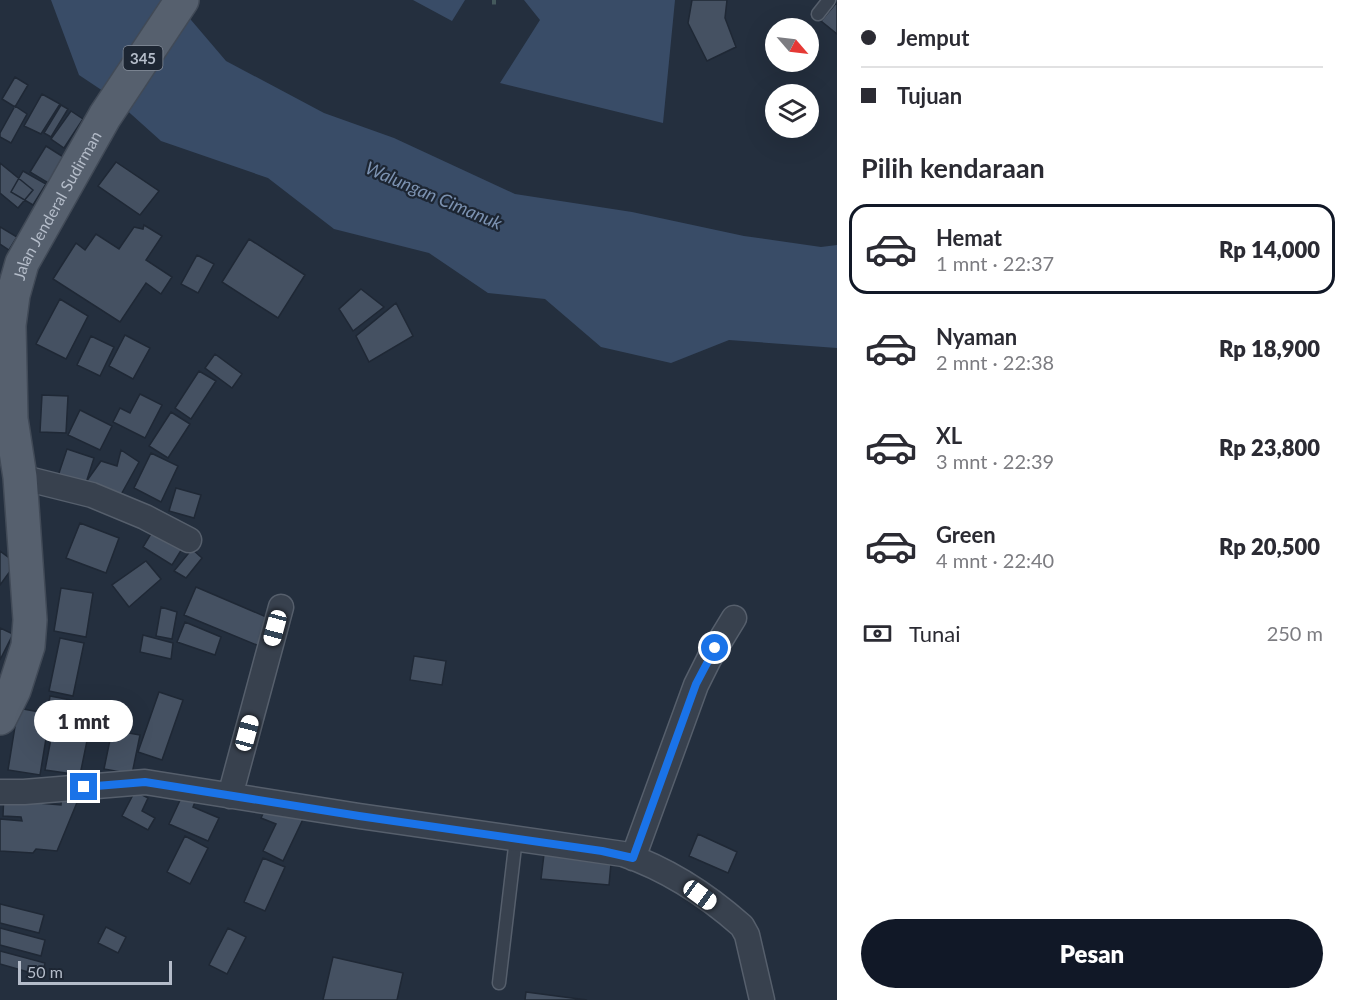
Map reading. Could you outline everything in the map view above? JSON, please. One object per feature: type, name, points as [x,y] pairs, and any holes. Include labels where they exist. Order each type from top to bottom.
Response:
[{"type":"main road","name":"Jalan Jenderal Sudirman","points":[[0,718],[14,690],[28,646],[30,620],[20,477],[11,419],[9,325],[13,295],[22,263],[105,116],[182,0]]},
{"type":"street","points":[[20,477],[92,495],[145,517],[189,540]]},
{"type":"street","points":[[230,796],[281,607]]},
{"type":"street","points":[[633,858],[696,684],[708,659],[734,618]]},
{"type":"street","points":[[0,792],[145,782],[623,854],[667,873],[687,885],[742,926],[747,935],[762,1000]]},
{"type":"lane","points":[[818,14],[829,0]]},
{"type":"lane","points":[[499,983],[516,838]]},
{"type":"path","points":[[494,0],[494,8]]},
{"type":"water","name":"Walungan Cimanuk","points":[[51,0],[174,0],[226,61],[324,113],[394,138],[515,194],[632,212],[744,236],[821,247],[837,245],[837,348],[729,340],[671,363],[601,347],[545,299],[488,293],[429,253],[334,229],[268,178],[161,141],[112,97],[79,75]]},
{"type":"water","points":[[413,0],[465,0],[452,21]]},
{"type":"water","points":[[524,0],[675,0],[663,123],[500,83],[540,20]]},
{"type":"building","points":[[692,0],[727,0],[725,18],[736,47],[707,61],[688,23]]},
{"type":"building","points":[[837,2],[837,34],[821,21]]},
{"type":"building","points":[[15,77],[28,85],[15,107],[2,99]]},
{"type":"building","points":[[42,94],[60,104],[41,134],[24,126]]},
{"type":"building","points":[[61,105],[68,109],[51,137],[44,133]]},
{"type":"building","points":[[15,106],[27,114],[11,143],[0,137],[0,133]]},
{"type":"building","points":[[71,111],[83,119],[64,148],[51,139]]},
{"type":"building","points":[[46,146],[65,158],[50,184],[30,172]]},
{"type":"building","points":[[116,162],[159,191],[140,215],[98,186]]},
{"type":"building","points":[[0,163],[33,190],[18,208],[0,193]]},
{"type":"building","points":[[23,171],[46,184],[33,205],[11,192]]},
{"type":"building","points":[[144,225],[162,236],[146,260],[172,277],[161,294],[146,283],[120,322],[53,279],[76,243],[85,250],[96,234],[119,249],[134,227],[143,229]]},
{"type":"building","points":[[0,227],[17,237],[9,250],[0,244]]},
{"type":"building","points":[[249,239],[305,275],[278,318],[222,282]]},
{"type":"building","points":[[197,255],[214,264],[198,293],[181,284]]},
{"type":"building","points":[[361,289],[384,307],[353,331],[339,309]]},
{"type":"building","points":[[60,299],[88,316],[66,359],[36,344]]},
{"type":"building","points":[[396,303],[413,336],[369,362],[356,336]]},
{"type":"building","points":[[125,335],[150,348],[133,379],[109,366]]},
{"type":"building","points":[[91,336],[114,347],[100,376],[77,365]]},
{"type":"building","points":[[215,354],[242,374],[232,388],[205,368]]},
{"type":"building","points":[[199,371],[216,381],[191,419],[175,408]]},
{"type":"building","points":[[140,394],[162,405],[145,438],[113,422],[120,408],[130,413]]},
{"type":"building","points":[[42,395],[68,396],[66,433],[40,432]]},
{"type":"building","points":[[80,410],[112,426],[100,450],[68,435]]},
{"type":"building","points":[[171,412],[190,424],[168,458],[149,446]]},
{"type":"building","points":[[67,449],[94,458],[85,486],[58,476]]},
{"type":"building","points":[[121,450],[139,462],[118,500],[86,482],[101,461],[117,466]]},
{"type":"building","points":[[151,453],[178,466],[161,502],[134,488]]},
{"type":"building","points":[[176,488],[201,495],[194,518],[169,511]]},
{"type":"building","points":[[80,523],[119,538],[106,573],[66,558]]},
{"type":"building","points":[[155,527],[185,544],[172,565],[143,547]]},
{"type":"building","points":[[192,549],[202,558],[186,578],[174,571]]},
{"type":"building","points":[[0,551],[16,563],[0,585]]},
{"type":"building","points":[[146,561],[161,579],[129,607],[112,585]]},
{"type":"building","points":[[196,587],[271,619],[259,646],[184,615]]},
{"type":"building","points":[[61,588],[93,593],[86,637],[54,631]]},
{"type":"building","points":[[161,607],[177,612],[172,639],[156,636]]},
{"type":"building","points":[[185,622],[221,637],[215,655],[177,642]]},
{"type":"building","points":[[0,628],[13,634],[0,660]]},
{"type":"building","points":[[143,635],[173,643],[171,659],[140,652]]},
{"type":"building","points":[[60,638],[84,643],[73,696],[49,691]]},
{"type":"building","points":[[414,656],[446,661],[442,685],[410,680]]},
{"type":"building","points":[[159,692],[183,700],[162,760],[138,752]]},
{"type":"building","points":[[50,696],[71,700],[68,713],[48,710]]},
{"type":"building","points":[[18,708],[50,714],[40,775],[8,770]]},
{"type":"building","points":[[54,723],[89,731],[80,775],[45,770]]},
{"type":"building","points":[[112,730],[140,735],[132,774],[104,769]]},
{"type":"building","points":[[135,791],[148,798],[142,811],[155,818],[148,830],[122,816]]},
{"type":"building","points":[[4,792],[40,795],[39,803],[61,805],[62,793],[78,800],[57,851],[36,849],[33,853],[0,851],[0,819],[22,821],[21,817],[3,816]]},
{"type":"building","points":[[182,796],[195,802],[193,807],[219,818],[208,841],[169,824]]},
{"type":"building","points":[[269,801],[304,817],[283,861],[263,851],[276,824],[261,818]]},
{"type":"building","points":[[698,834],[737,852],[728,873],[689,856]]},
{"type":"building","points":[[185,836],[208,848],[190,884],[167,872]]},
{"type":"building","points":[[545,846],[612,853],[609,885],[541,879]]},
{"type":"building","points":[[263,858],[285,867],[265,911],[244,902]]},
{"type":"building","points":[[0,904],[44,915],[39,933],[0,923]]},
{"type":"building","points":[[106,927],[126,937],[118,953],[98,943]]},
{"type":"building","points":[[0,928],[45,940],[41,956],[0,945]]},
{"type":"building","points":[[228,928],[246,937],[227,974],[209,965]]},
{"type":"building","points":[[0,951],[45,963],[42,976],[0,964]]},
{"type":"building","points":[[333,957],[403,973],[397,1000],[323,1000]]},
{"type":"building","points":[[526,992],[587,1000],[525,1000]]},
{"type":"route","points":[[84,787],[145,782],[623,854],[633,858],[696,684],[715,648]]}]
